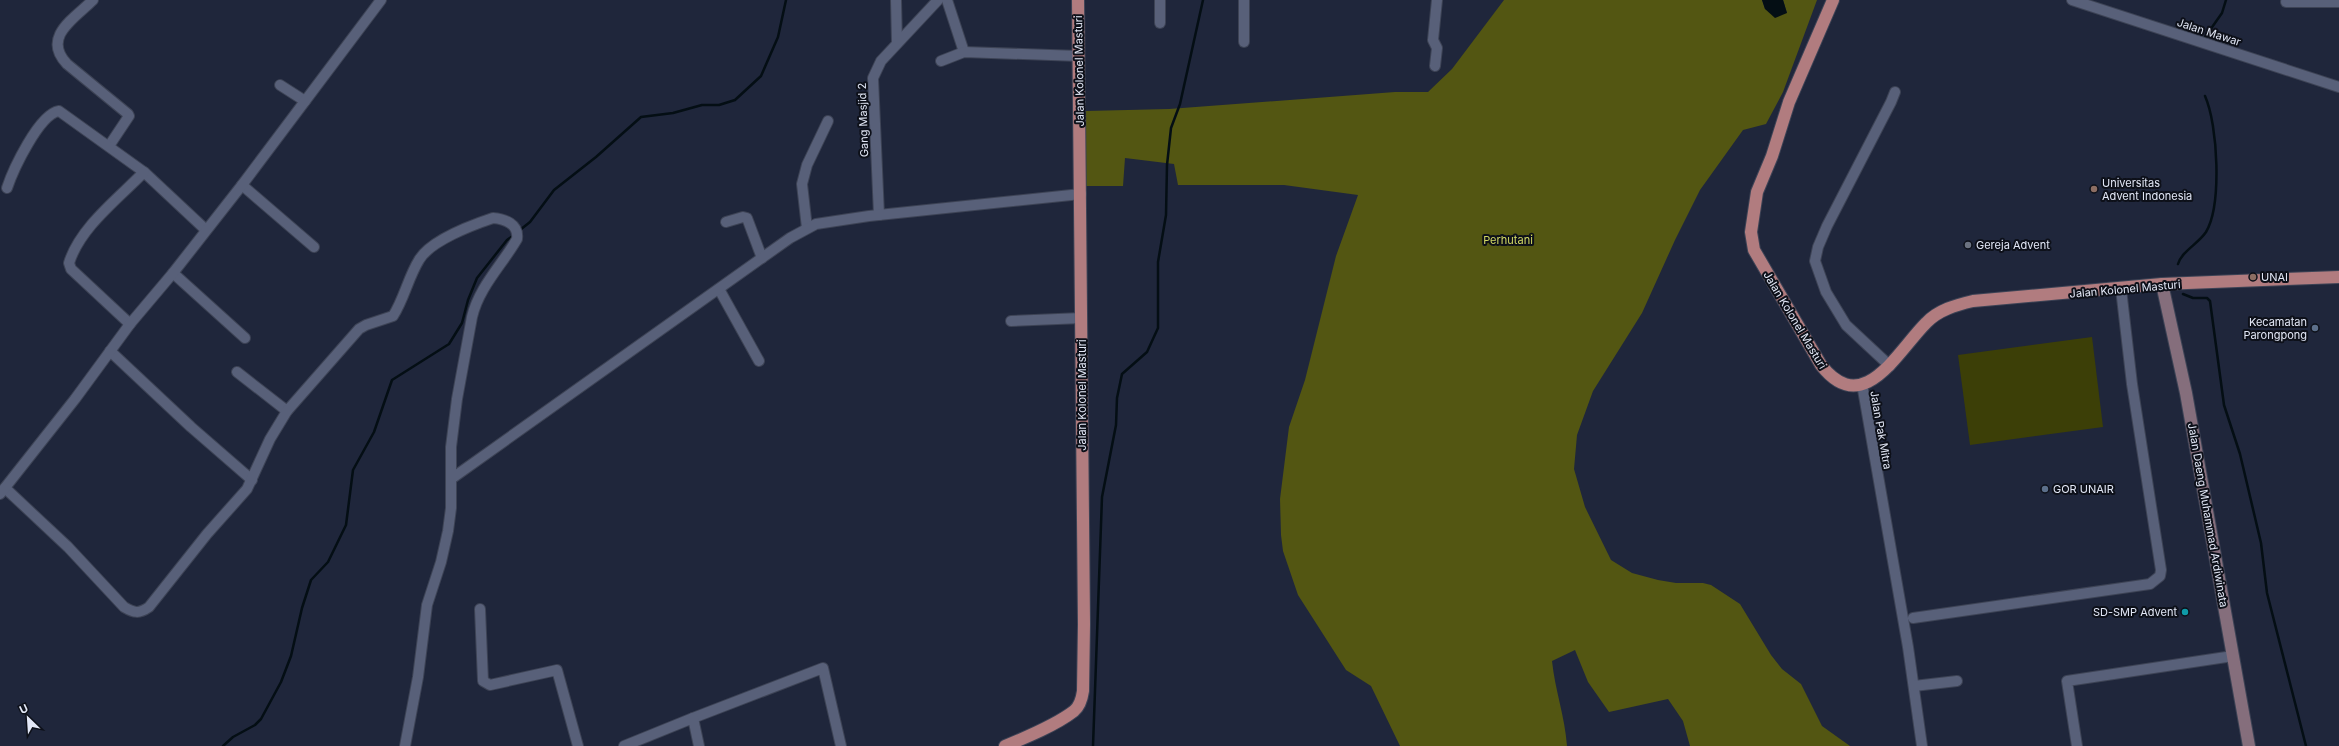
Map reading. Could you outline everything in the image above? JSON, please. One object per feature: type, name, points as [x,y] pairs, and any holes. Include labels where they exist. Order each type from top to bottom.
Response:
[{"type":"main road","name":"Jalan Kolonel Masturi","points":[[1005,746],[1030,735],[1075,710],[1081,701],[1083,691],[1082,318],[1078,0]]},
{"type":"main road","name":"Jalan Kolonel Masturi","points":[[1833,0],[1789,102],[1772,156],[1757,192],[1751,232],[1754,250],[1821,365],[1835,380],[1844,385],[1854,386],[1862,384],[1890,366],[1926,322],[1956,305],[1972,301],[2121,289],[2162,284],[2339,277]]},
{"type":"main road","name":"Jalan Daeng Muhammad Ardiwinata","points":[[2162,284],[2186,393],[2249,746]]},
{"type":"street","points":[[93,0],[67,23],[59,35],[58,47],[60,57],[67,64],[128,114],[129,116],[109,146]]},
{"type":"street","points":[[381,0],[242,185],[173,273],[130,324],[2,491],[68,547],[124,607],[134,613],[142,612],[149,607],[252,480],[270,439],[287,411],[359,330],[366,325],[393,316],[405,295],[418,261],[425,252],[440,241],[485,220],[493,218],[507,221],[516,227],[517,239],[483,289],[475,304],[472,317],[457,400],[451,448],[448,531],[441,562],[427,604],[418,677],[405,746]]},
{"type":"street","points":[[896,0],[897,43]]},
{"type":"street","name":"Gang Masjid 2","points":[[879,215],[874,78],[881,61],[938,0]]},
{"type":"street","points":[[946,0],[964,52]]},
{"type":"street","points":[[1160,0],[1160,23]]},
{"type":"street","points":[[1244,0],[1244,42]]},
{"type":"street","points":[[1435,66],[1437,48],[1433,40],[1437,0]]},
{"type":"street","name":"Jalan Mawar","points":[[2072,0],[2095,4],[2339,87]]},
{"type":"street","points":[[2286,2],[2339,2]]},
{"type":"street","points":[[941,60],[964,52],[1079,56]]},
{"type":"street","points":[[280,85],[305,101]]},
{"type":"street","points":[[1890,366],[1846,325],[1826,292],[1815,261],[1818,247],[1827,226],[1892,102],[1895,92]]},
{"type":"street","points":[[7,188],[29,141],[55,112],[63,113],[144,172],[206,230]]},
{"type":"street","points":[[807,228],[802,184],[807,165],[828,121]]},
{"type":"street","points":[[130,324],[72,269],[69,263],[76,245],[144,172]]},
{"type":"street","points":[[242,185],[314,247]]},
{"type":"street","points":[[451,479],[762,258],[807,228],[816,224],[879,215],[1081,194]]},
{"type":"street","points":[[726,222],[743,217],[747,218],[762,258]]},
{"type":"street","points":[[173,273],[245,338]]},
{"type":"street","points":[[719,289],[759,362]]},
{"type":"street","points":[[1913,618],[2150,584],[2160,576],[2159,554],[2132,384],[2121,289]]},
{"type":"street","points":[[1011,321],[1082,318]]},
{"type":"street","points":[[110,351],[191,427],[252,480]]},
{"type":"street","points":[[237,372],[287,411]]},
{"type":"street","name":"Jalan Pak Mitra","points":[[1862,384],[1877,479],[1914,686],[1922,746]]},
{"type":"street","points":[[480,609],[483,682],[490,685],[557,670],[578,746]]},
{"type":"street","points":[[2077,746],[2067,681],[2233,656]]},
{"type":"street","points":[[624,746],[823,668],[841,746]]},
{"type":"street","points":[[1914,686],[1957,682]]},
{"type":"street","points":[[693,718],[699,746]]},
{"type":"shaded area","points":[[1762,0],[1783,0],[1787,13],[1775,18],[1765,9]]},
{"type":"shaded area","points":[[2092,337],[2103,427],[1970,445],[1958,355]]},
{"type":"green space","name":"Perhutani","points":[[1504,0],[1762,0],[1765,9],[1787,13],[1783,0],[1817,0],[1783,92],[1766,124],[1743,130],[1700,190],[1675,240],[1642,313],[1593,391],[1577,435],[1574,469],[1585,507],[1611,560],[1632,573],[1658,580],[1676,583],[1703,583],[1711,585],[1740,604],[1771,655],[1782,669],[1801,684],[1822,726],[1850,746],[1690,746],[1683,721],[1668,699],[1609,712],[1588,682],[1575,650],[1552,661],[1567,746],[1400,746],[1371,686],[1346,670],[1298,595],[1283,551],[1281,535],[1280,499],[1289,427],[1305,380],[1336,256],[1358,195],[1284,185],[1178,185],[1174,164],[1125,158],[1123,186],[1086,186],[1086,111],[1169,109],[1395,92],[1428,92],[1452,69]]},
{"type":"waterway","points":[[520,230],[530,222],[554,190],[596,157],[641,117],[673,113],[702,105],[719,105],[735,100],[761,76],[778,37],[786,0]]},
{"type":"waterway","points":[[1093,746],[1102,497],[1116,425],[1117,398],[1122,374],[1147,352],[1158,328],[1158,262],[1166,215],[1167,165],[1171,128],[1180,104],[1203,0]]},
{"type":"waterway","points":[[2203,40],[2222,13],[2226,0]]},
{"type":"waterway","points":[[2178,264],[2183,255],[2206,232],[2211,220],[2214,203],[2216,185],[2215,145],[2213,126],[2205,96]]},
{"type":"waterway","points":[[223,746],[233,737],[255,725],[261,719],[281,682],[291,656],[302,608],[311,580],[328,562],[346,525],[353,470],[374,432],[392,380],[449,344],[462,323],[468,300],[477,278],[507,240],[514,235]]},
{"type":"waterway","points":[[2183,294],[2193,298],[2207,298],[2210,301],[2224,405],[2240,454],[2261,543],[2267,593],[2306,746]]},
{"type":"place","name":"Universitas Advent Indonesia","points":[[2094,189]]},
{"type":"place","name":"Gereja Advent","points":[[1968,245]]},
{"type":"place","name":"UNAI","points":[[2253,277]]},
{"type":"place","name":"Kecamatan Parongpong","points":[[2315,328]]},
{"type":"place","name":"GOR UNAIR","points":[[2045,489]]},
{"type":"place","name":"SD-SMP Advent","points":[[2185,612]]}]
